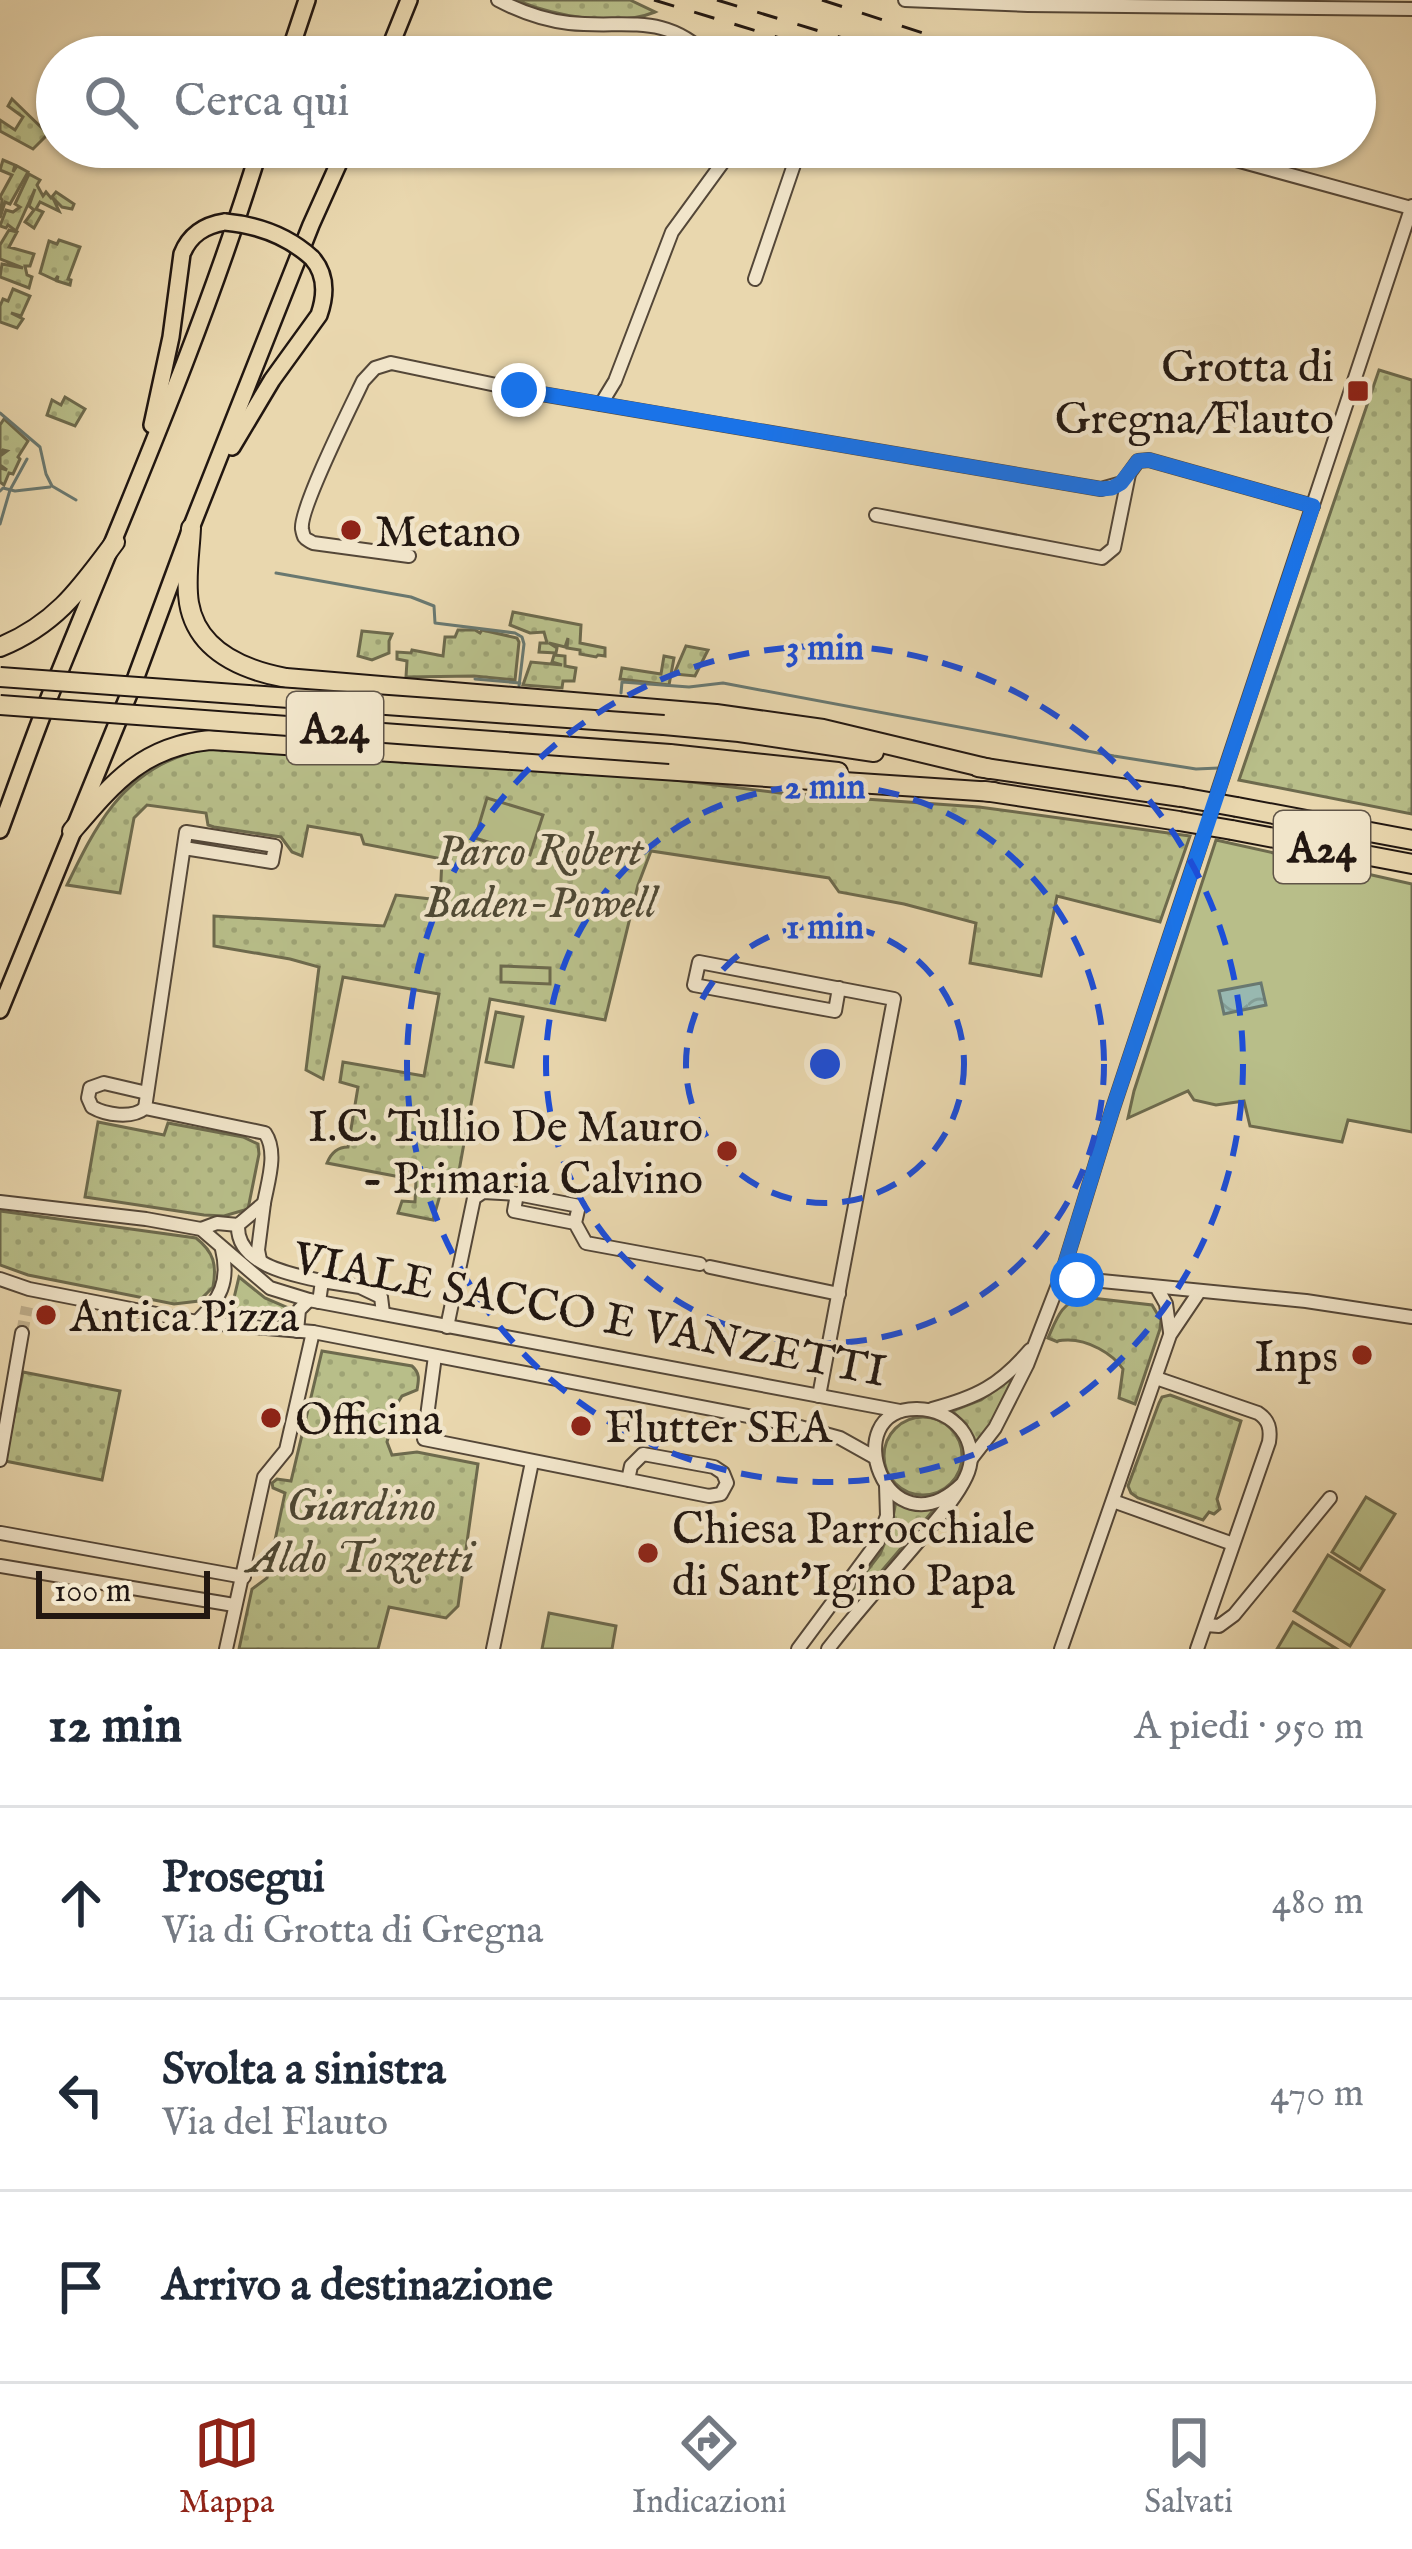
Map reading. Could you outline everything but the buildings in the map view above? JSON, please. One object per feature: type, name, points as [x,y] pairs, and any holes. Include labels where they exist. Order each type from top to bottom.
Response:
[{"type":"highway","points":[[191,528],[188,591],[195,622],[218,651],[262,674],[760,719],[823,729],[990,769]]},
{"type":"highway","points":[[0,647],[33,632],[65,607],[115,542]]},
{"type":"highway","name":"A24","points":[[0,677],[739,732],[1181,797],[1412,840]]},
{"type":"highway","name":"A24","points":[[0,706],[329,727],[797,766],[1179,821],[1412,864]]},
{"type":"highway","points":[[72,831],[141,761],[178,745],[210,740],[994,792]]},
{"type":"main road","points":[[295,36],[307,0]]},
{"type":"main road","points":[[395,36],[409,0]]},
{"type":"main road","points":[[0,830],[221,271],[253,168]]},
{"type":"main road","points":[[0,1010],[337,168]]},
{"type":"main road","points":[[136,483],[169,347],[185,245],[198,231],[225,221],[296,244],[322,271],[325,287],[319,315],[261,397],[209,485]]},
{"type":"street","points":[[498,0],[565,23],[655,25],[683,36]]},
{"type":"street","points":[[905,0],[1412,9]]},
{"type":"street","points":[[601,404],[615,381],[672,232],[719,168]]},
{"type":"street","points":[[755,279],[793,168]]},
{"type":"street","points":[[829,1649],[962,1484],[1036,1342],[1412,207],[1271,168]]},
{"type":"street","points":[[1395,254],[1412,255]]},
{"type":"street","points":[[409,556],[313,543],[302,532],[307,506],[363,381],[379,365],[395,364],[1101,489],[1117,486],[1138,461],[1149,460],[1313,506]]},
{"type":"street","points":[[876,515],[1102,558],[1114,548],[1130,473]]},
{"type":"street","points":[[184,848],[272,862],[275,846],[186,832],[146,1100],[266,1133],[272,1152],[260,1259]]},
{"type":"street","points":[[819,1396],[894,999],[839,988],[699,962],[694,985],[835,1011],[839,988]]},
{"type":"street","points":[[447,1327],[474,1198],[483,1192],[579,1206],[575,1223],[586,1243],[839,1294]]},
{"type":"street","points":[[0,1202],[201,1229],[217,1223],[241,1224],[261,1233]]},
{"type":"street","points":[[260,1259],[237,1233],[264,1203]]},
{"type":"street","name":"VIALE SACCO E VANZETTI","points":[[201,1229],[270,1288],[314,1300],[900,1411]]},
{"type":"street","points":[[197,1322],[222,1292],[226,1273],[220,1245]]},
{"type":"street","name":"VIALE SACCO E VANZETTI","points":[[260,1259],[279,1271],[369,1290],[381,1297],[382,1312]]},
{"type":"street","points":[[1061,1277],[1306,1301],[1412,1317]]},
{"type":"street","name":"VIALE SACCO E VANZETTI","points":[[0,1279],[197,1322],[313,1332],[628,1392],[825,1432],[874,1456]]},
{"type":"street","points":[[297,1331],[298,1310],[314,1300],[322,1281]]},
{"type":"street","points":[[1157,1288],[1166,1304],[1170,1335]]},
{"type":"street","points":[[27,1306],[29,1289]]},
{"type":"street","points":[[1061,1649],[1170,1335],[1199,1292]]},
{"type":"street","points":[[226,1649],[264,1477],[286,1450],[313,1332]]},
{"type":"street","points":[[0,1460],[22,1334]]},
{"type":"street","points":[[931,1410],[991,1388],[1036,1342]]},
{"type":"street","points":[[435,1356],[424,1439],[532,1462],[713,1496],[721,1495],[727,1484],[714,1467],[643,1454],[631,1466],[628,1480]]},
{"type":"street","points":[[628,1392],[634,1362]]},
{"type":"street","points":[[1156,1378],[1258,1413],[1267,1420],[1270,1432],[1197,1649]]},
{"type":"street","points":[[962,1484],[942,1500],[925,1504],[898,1496],[877,1471],[874,1456],[881,1428],[900,1411],[911,1408],[947,1415],[969,1442],[971,1459]]},
{"type":"street","points":[[493,1649],[532,1462]]},
{"type":"street","points":[[798,1649],[870,1554],[887,1516],[885,1484]]},
{"type":"street","points":[[1206,1625],[1219,1625],[1234,1616],[1330,1498]]},
{"type":"street","points":[[1113,1501],[1234,1544]]},
{"type":"street","points":[[2,1533],[244,1577]]},
{"type":"street","points":[[0,1566],[234,1604]]},
{"type":"street","points":[[830,1609],[848,1623]]},
{"type":"green space","points":[[516,0],[630,0],[655,12],[622,19],[585,18]]},
{"type":"green space","points":[[12,99],[36,122],[33,149],[0,131],[0,120],[15,130],[23,117],[8,106]]},
{"type":"green space","points":[[3,160],[15,165],[13,172],[17,166],[28,172],[10,204],[5,202],[0,218],[0,197],[12,175],[0,170]]},
{"type":"green space","points":[[29,174],[40,180],[37,185],[43,196],[46,192],[51,198],[56,192],[74,204],[72,209],[53,198],[59,211],[40,202],[36,209],[43,212],[34,228],[25,222],[34,210],[29,206],[35,189],[16,231],[0,226],[6,210],[20,207],[15,204]]},
{"type":"green space","points":[[9,230],[17,232],[9,247],[34,254],[30,266],[25,266],[32,277],[29,288],[0,277],[2,264],[23,268],[0,259],[0,245]]},
{"type":"green space","points":[[59,240],[80,247],[70,285],[57,281],[58,276],[55,280],[40,273],[49,241],[57,244]]},
{"type":"green space","points":[[13,289],[30,296],[21,316],[11,313],[23,319],[17,328],[0,322],[0,306]]},
{"type":"green space","points":[[1379,370],[1412,380],[1412,814],[1239,780]]},
{"type":"green space","points":[[65,397],[85,409],[75,426],[47,415],[52,400],[61,405]]},
{"type":"green space","points":[[4,419],[28,441],[4,485],[0,468],[7,470],[0,465],[0,456],[7,451],[0,455],[0,425]]},
{"type":"green space","points":[[513,612],[581,625],[580,643],[605,648],[605,656],[567,648],[568,638],[565,647],[549,643],[557,648],[556,653],[539,652],[540,643],[547,643],[544,632],[530,633],[510,625]]},
{"type":"green space","points":[[458,630],[517,638],[515,680],[406,677],[407,661],[397,659],[397,652],[443,656],[445,637],[455,637]]},
{"type":"green space","points":[[362,631],[392,634],[389,653],[372,660],[358,656]]},
{"type":"green space","points":[[686,646],[708,650],[695,676],[674,674]]},
{"type":"green space","points":[[554,655],[565,656],[565,666],[576,668],[574,681],[563,681],[562,688],[523,685],[531,662],[562,665],[552,662]]},
{"type":"green space","points":[[664,656],[674,658],[669,685],[620,679],[622,668],[661,674]]},
{"type":"green space","name":"Parco Robert Baden-Powell","points":[[243,746],[979,807],[1190,836],[1160,922],[1057,896],[1041,976],[970,963],[976,923],[839,892],[829,878],[651,851],[638,885],[605,1020],[490,999],[459,1171],[469,1174],[458,1190],[440,1195],[433,1220],[398,1213],[402,1201],[415,1202],[416,1180],[327,1163],[335,1151],[348,1147],[358,1087],[340,1082],[343,1062],[424,1076],[439,994],[343,977],[323,1079],[306,1070],[319,967],[214,946],[214,916],[384,926],[396,895],[440,900],[442,859],[364,844],[361,835],[308,826],[302,856],[292,852],[281,837],[214,827],[208,825],[206,813],[147,805],[134,818],[120,893],[67,885],[100,824],[144,775],[193,752]]},
{"type":"green space","points":[[487,798],[543,815],[530,855],[475,838]]},
{"type":"green space","points":[[1216,840],[1412,884],[1412,1132],[1348,1120],[1342,1142],[1250,1126],[1244,1101],[1216,1105],[1194,1100],[1188,1091],[1128,1118]]},
{"type":"green space","points":[[501,966],[550,968],[550,984],[501,982]]},
{"type":"green space","points":[[496,1012],[523,1017],[513,1067],[486,1062]]},
{"type":"green space","points":[[98,1122],[164,1135],[168,1123],[258,1144],[248,1209],[224,1216],[204,1215],[85,1197]]},
{"type":"green space","points":[[0,1211],[196,1238],[213,1260],[213,1287],[199,1301],[174,1304],[28,1275],[0,1265]]},
{"type":"green space","points":[[239,1277],[265,1298],[291,1309],[288,1320],[220,1319],[234,1298]]},
{"type":"green space","points":[[1083,1297],[1152,1305],[1161,1320],[1135,1404],[1119,1398],[1123,1369],[1113,1358],[1083,1342],[1048,1338],[1065,1307]]},
{"type":"green space","name":"Giardino Aldo Tozzetti","points":[[322,1351],[412,1366],[416,1371],[417,1390],[402,1396],[397,1404],[387,1442],[392,1455],[417,1452],[478,1464],[458,1606],[446,1618],[389,1607],[378,1649],[239,1649],[252,1589],[267,1578],[285,1493],[272,1483],[291,1481]]},
{"type":"green space","points":[[23,1372],[120,1391],[102,1480],[5,1461]]},
{"type":"green space","points":[[1020,1372],[977,1448],[966,1424],[952,1411],[981,1400]]},
{"type":"green space","points":[[1170,1395],[1241,1421],[1217,1499],[1220,1509],[1203,1520],[1138,1498],[1128,1486],[1159,1403]]},
{"type":"green space","points":[[923,1417],[951,1428],[962,1456],[951,1484],[923,1495],[895,1484],[884,1456],[895,1428]]},
{"type":"green space","points":[[1366,1497],[1395,1514],[1360,1570],[1332,1552]]},
{"type":"green space","points":[[896,1501],[937,1506],[857,1600],[849,1594],[880,1554]]},
{"type":"green space","points":[[1328,1555],[1384,1590],[1350,1646],[1294,1611]]},
{"type":"green space","points":[[549,1613],[616,1626],[612,1649],[542,1649]]},
{"type":"green space","points":[[1293,1622],[1337,1649],[1277,1649]]},
{"type":"water","points":[[1261,983],[1266,1005],[1224,1014],[1219,991]]},
{"type":"waterway","points":[[0,413],[40,447],[52,486],[76,500]]},
{"type":"waterway","points":[[0,524],[10,490],[27,459]]},
{"type":"waterway","points":[[0,491],[50,487]]},
{"type":"waterway","points":[[276,573],[411,597],[434,606],[435,623],[515,633],[524,644],[519,686]]},
{"type":"waterway","points":[[475,679],[520,683]]},
{"type":"waterway","points":[[621,693],[622,682],[689,687],[723,683],[1114,756],[1196,769],[1219,768]]},
{"type":"tunnel","points":[[22,1333],[27,1307]]},
{"type":"railway","points":[[654,0],[773,36]]},
{"type":"railway","points":[[717,0],[836,36]]},
{"type":"railway","points":[[822,0],[932,36]]},
{"type":"place","name":"Grotta di Gregna/Flauto","points":[[1358,391]]},
{"type":"place","name":"Metano","points":[[351,530]]},
{"type":"place","name":"I.C. Tullio De Mauro - Primaria Calvino","points":[[727,1151]]},
{"type":"place","name":"Antica Pizza","points":[[46,1315]]},
{"type":"place","name":"Inps","points":[[1362,1355]]},
{"type":"place","name":"Officina","points":[[271,1418]]},
{"type":"place","name":"Flutter SEA","points":[[581,1426]]},
{"type":"place","name":"Chiesa Parrocchiale di Sant'Igino Papa","points":[[648,1553]]},
{"type":"route","points":[[519,390],[1101,489],[1117,486],[1138,461],[1149,460],[1313,506],[1061,1277],[1077,1280]]}]
